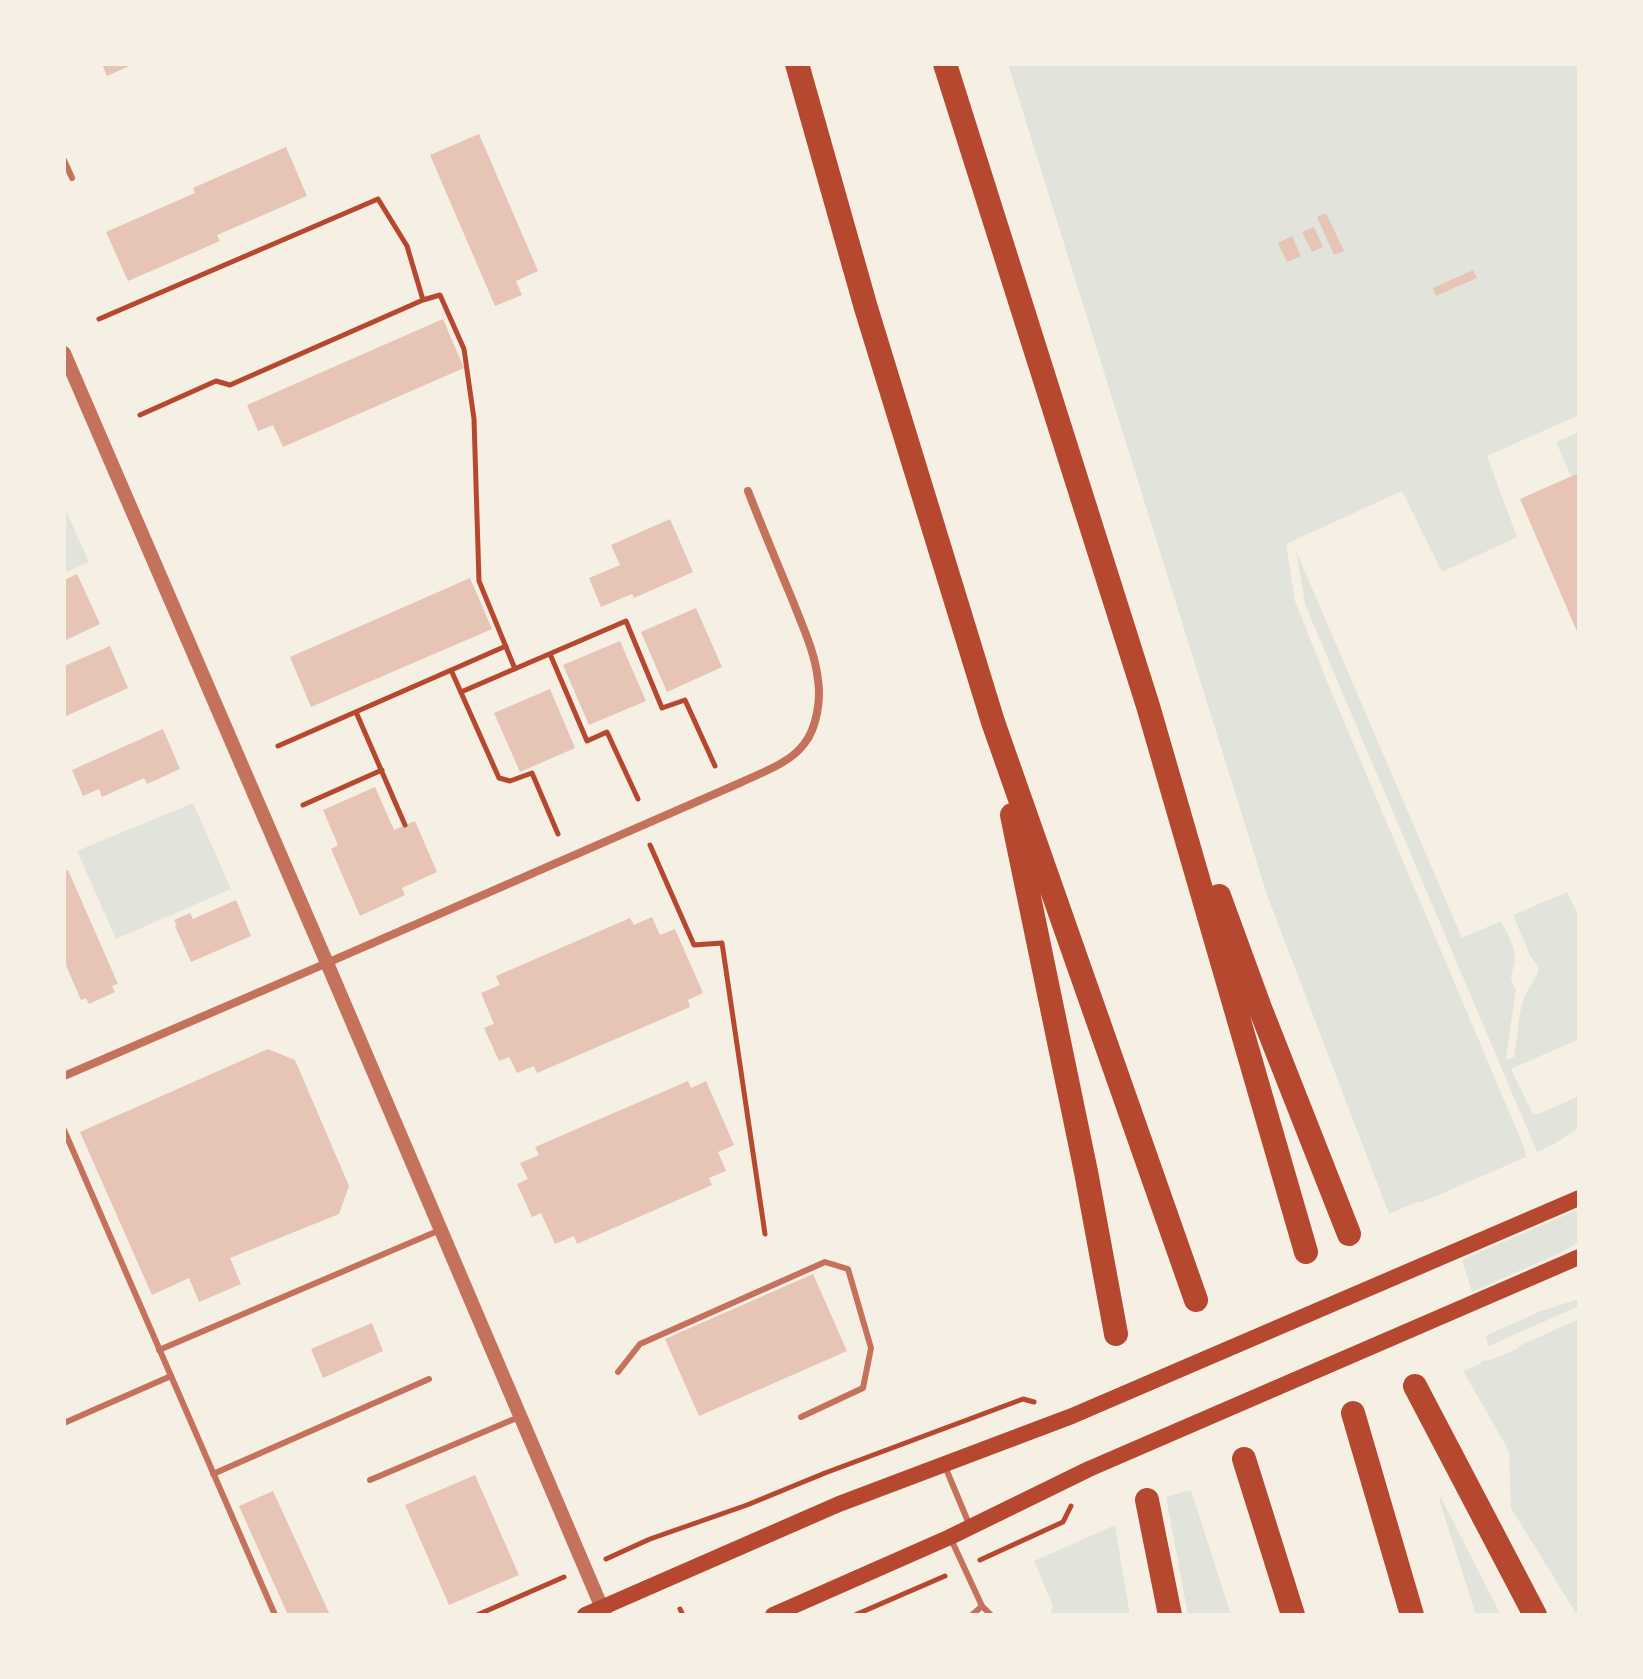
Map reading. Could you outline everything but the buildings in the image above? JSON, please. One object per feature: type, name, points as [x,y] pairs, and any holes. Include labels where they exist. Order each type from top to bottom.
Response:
[{"type":"highway","points":[[797,64],[871,323],[993,722],[1196,1300]]},
{"type":"highway","points":[[945,64],[1148,706],[1306,1252]]},
{"type":"highway","points":[[1148,706],[1260,1008],[1349,1234]]},
{"type":"highway","points":[[993,722],[1086,1172],[1116,1334]]},
{"type":"highway","points":[[1415,1386],[1535,1615]]},
{"type":"highway","points":[[1353,1413],[1412,1615]]},
{"type":"highway","points":[[1244,1459],[1293,1615]]},
{"type":"highway","points":[[1147,1500],[1170,1615]]},
{"type":"main road","points":[[585,1615],[603,1612],[839,1504],[1072,1416],[1579,1198]]},
{"type":"main road","points":[[773,1615],[950,1537],[1089,1469],[1579,1257]]},
{"type":"street","points":[[64,353],[603,1612]]},
{"type":"street","points":[[64,1076],[766,771],[805,743],[820,702],[818,678],[808,639],[748,491]]},
{"type":"lane","points":[[64,160],[72,178]]},
{"type":"lane","points":[[64,1130],[275,1615]]},
{"type":"lane","points":[[159,1350],[440,1230]]},
{"type":"lane","points":[[618,1372],[640,1344],[825,1262],[848,1269],[871,1348],[863,1388],[801,1417]]},
{"type":"lane","points":[[64,1423],[171,1376]]},
{"type":"lane","points":[[213,1474],[429,1379]]},
{"type":"lane","points":[[370,1480],[519,1417]]},
{"type":"lane","points":[[944,1464],[971,1527]]},
{"type":"lane","points":[[950,1537],[982,1606],[991,1615]]},
{"type":"lane","points":[[972,1615],[982,1606]]},
{"type":"path","points":[[99,319],[378,199],[407,246],[423,300]]},
{"type":"path","points":[[140,415],[216,381],[230,385],[440,295],[464,349],[474,419],[479,581],[515,669]]},
{"type":"path","points":[[461,692],[626,621],[662,708],[685,700],[715,766]]},
{"type":"path","points":[[278,746],[506,646]]},
{"type":"path","points":[[550,654],[587,741],[607,732],[638,799]]},
{"type":"path","points":[[451,670],[499,778],[510,781],[532,773],[558,834]]},
{"type":"path","points":[[356,712],[405,825]]},
{"type":"path","points":[[303,805],[382,770]]},
{"type":"path","points":[[650,845],[694,945],[722,943],[765,1234]]},
{"type":"path","points":[[626,1550],[1023,1399],[1072,1416]]},
{"type":"path","points":[[477,1615],[544,1585]]},
{"type":"shaded area","points":[[1008,64],[1579,64],[1579,415],[1487,456],[1517,537],[1442,572],[1402,491],[1286,544],[1295,601],[1526,1157],[1389,1214],[1267,895]]},
{"type":"shaded area","points":[[1579,432],[1579,473],[1571,476],[1556,442]]},
{"type":"shaded area","points":[[64,506],[89,562],[64,573]]},
{"type":"shaded area","points":[[1296,551],[1462,938],[1501,921],[1512,943],[1515,958],[1511,977],[1516,989],[1507,1060],[1514,1057],[1522,1004],[1539,968],[1513,915],[1567,892],[1579,917],[1579,1039],[1511,1069],[1533,1114],[1579,1096],[1579,1128],[1537,1152],[1312,621],[1305,603]]},
{"type":"shaded area","points":[[193,803],[231,889],[116,939],[77,851]]},
{"type":"shaded area","points":[[1579,1209],[1579,1242],[1472,1292],[1462,1260]]},
{"type":"shaded area","points":[[1579,1299],[1579,1306],[1489,1346],[1485,1336],[1541,1311]]},
{"type":"shaded area","points":[[1579,1319],[1577,1615],[1511,1508],[1509,1451],[1463,1371]]},
{"type":"shaded area","points":[[1191,1490],[1231,1615],[1188,1615],[1166,1497]]},
{"type":"shaded area","points":[[1441,1498],[1501,1615],[1476,1615]]},
{"type":"shaded area","points":[[1115,1525],[1130,1615],[1050,1615],[1053,1606],[1034,1561]]}]
